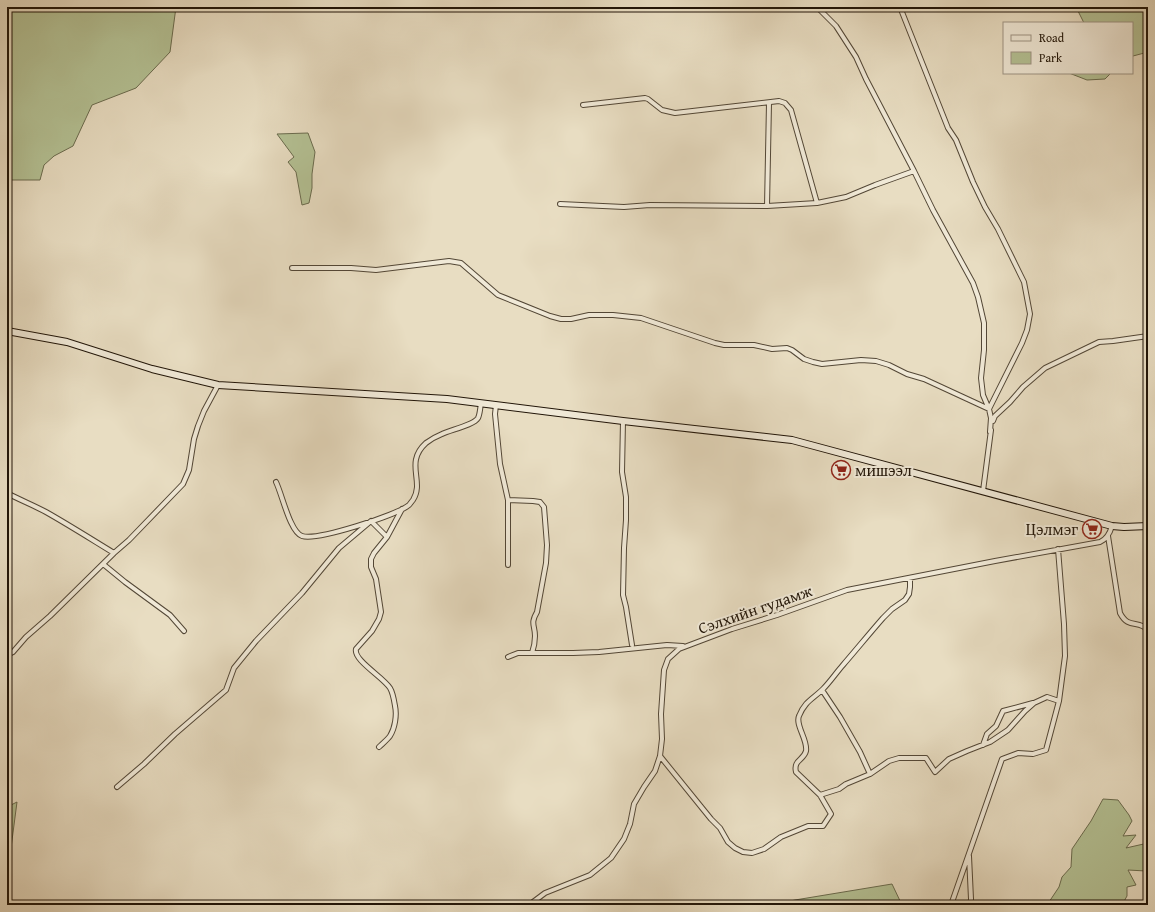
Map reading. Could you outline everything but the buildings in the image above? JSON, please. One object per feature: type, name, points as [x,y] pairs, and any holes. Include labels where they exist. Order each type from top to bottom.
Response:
[{"type":"main road","points":[[7,331],[68,342],[152,369],[218,385],[447,399],[792,440],[1112,526],[1148,526]]},
{"type":"street","points":[[817,7],[836,26],[856,57],[933,210],[973,283],[978,297],[984,323],[983,395],[991,418],[983,491]]},
{"type":"street","points":[[900,7],[948,128],[956,140],[973,182],[1024,282],[1027,294],[1030,314],[1027,330],[989,409]]},
{"type":"street","points":[[582,105],[644,98],[648,99],[662,110],[674,113],[779,101],[785,103],[791,110],[817,203]]},
{"type":"street","points":[[767,206],[769,103]]},
{"type":"street","points":[[560,204],[602,206],[767,206],[817,203],[846,197],[914,171]]},
{"type":"street","points":[[292,268],[351,268],[376,270],[449,261],[461,263],[498,295],[550,316],[561,319],[572,319],[589,315],[614,315],[641,318],[724,345],[754,345],[772,349],[787,348],[804,359],[813,362],[830,364],[861,360],[876,361],[889,365],[907,374],[924,379],[989,409]]},
{"type":"street","points":[[990,432],[994,416],[1010,402],[1023,387],[1045,368],[1099,342],[1113,342],[1148,336]]},
{"type":"street","points":[[7,655],[13,652],[26,637],[129,540],[183,484],[189,470],[194,439],[198,426],[218,385]]},
{"type":"street","points":[[276,482],[291,522],[295,530],[302,536],[327,534],[345,530],[371,521],[410,505],[416,491],[417,481],[415,464],[419,452],[426,443],[442,434],[477,420],[481,404]]},
{"type":"street","points":[[496,405],[495,414],[500,464],[508,500],[508,565]]},
{"type":"street","points":[[623,421],[622,472],[626,497],[623,595],[632,645]]},
{"type":"street","points":[[7,492],[24,503],[38,508],[59,519],[114,553]]},
{"type":"street","points":[[508,500],[533,500],[540,502],[544,507],[547,545],[546,563],[537,612],[534,618],[533,628],[535,640],[532,653]]},
{"type":"street","points":[[379,747],[390,735],[395,724],[396,710],[393,695],[390,688],[383,680],[362,663],[356,656],[355,652],[372,631],[381,612],[376,579],[371,567],[371,559],[387,537],[402,509]]},
{"type":"street","points":[[371,521],[387,537]]},
{"type":"street","points":[[116,787],[144,764],[175,734],[226,690],[234,668],[256,641],[302,593],[339,548],[371,521]]},
{"type":"street","points":[[1112,526],[1108,536],[1120,613],[1124,620],[1129,623],[1144,626],[1148,630]]},
{"type":"street","name":"Сэлхийн гудамж","points":[[529,905],[545,893],[590,876],[611,858],[624,839],[630,824],[634,804],[655,771],[660,756],[662,739],[661,714],[664,670],[668,658],[679,649],[732,629],[847,590],[1100,542],[1105,540],[1108,536]]},
{"type":"street","points":[[951,905],[1002,759],[1018,753],[1033,754],[1046,750],[1059,701],[1065,656],[1058,550]]},
{"type":"street","points":[[103,564],[124,582],[170,615],[184,631]]},
{"type":"street","points":[[660,756],[720,828],[728,842],[743,852],[752,853],[764,849],[781,837],[808,826],[823,826],[831,814],[820,795],[796,772],[795,768],[797,762],[804,755],[806,750],[804,735],[798,723],[798,717],[807,702],[822,690],[883,618],[892,609],[905,600],[909,594],[910,578]]},
{"type":"street","points":[[508,657],[518,653],[600,652],[667,645],[686,647]]},
{"type":"street","points":[[822,690],[840,717],[860,752],[870,774]]},
{"type":"street","points":[[983,745],[987,734],[996,726],[1003,710],[1034,703],[1048,697],[1059,701]]},
{"type":"street","points":[[820,795],[870,774],[889,761],[900,758],[926,758],[935,772],[949,760],[990,742],[1008,730],[1034,703]]},
{"type":"street","points":[[969,853],[970,905]]},
{"type":"green space","points":[[7,7],[176,7],[170,52],[136,88],[92,105],[73,146],[54,156],[44,165],[40,180],[11,180],[7,185]]},
{"type":"green space","points":[[1076,7],[1148,7],[1148,52],[1133,56],[1133,22],[1084,22]]},
{"type":"green space","points":[[1072,74],[1110,74],[1105,79],[1087,80]]},
{"type":"green space","points":[[308,133],[315,152],[312,188],[309,203],[302,205],[296,172],[288,162],[294,157],[277,134]]},
{"type":"green space","points":[[1103,799],[1118,800],[1132,821],[1123,836],[1136,835],[1126,848],[1148,843],[1148,852],[1146,853],[1148,856],[1148,870],[1128,870],[1136,885],[1127,887],[1127,896],[1122,905],[1047,905],[1059,887],[1062,877],[1071,867],[1072,849],[1091,821]]},
{"type":"green space","points":[[17,802],[11,848],[7,857],[7,807]]},
{"type":"green space","points":[[892,884],[902,905],[772,905],[795,900]]},
{"type":"place","name":"мишээл","points":[[841,470]]},
{"type":"place","name":"Цэлмэг","points":[[1092,529]]}]
